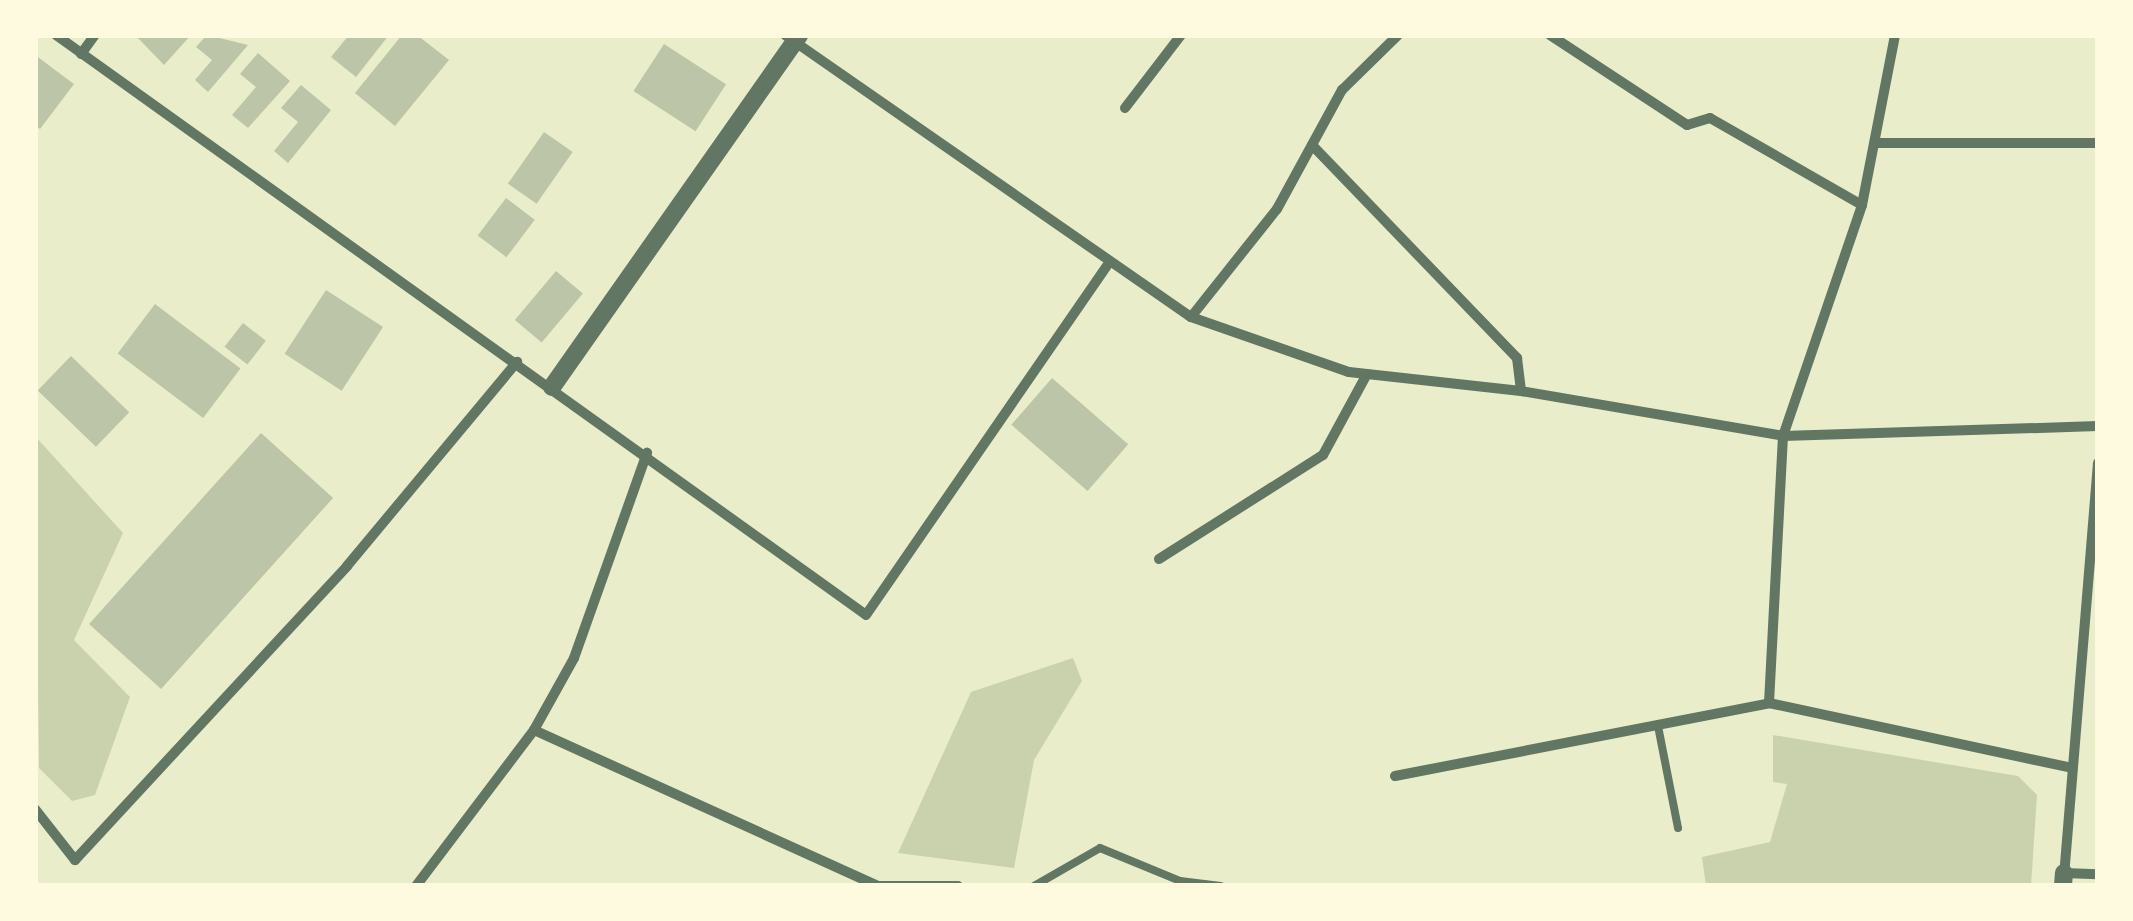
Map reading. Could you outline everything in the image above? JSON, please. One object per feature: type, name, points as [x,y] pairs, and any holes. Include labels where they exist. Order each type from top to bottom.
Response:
[{"type":"street","points":[[56,35],[647,453],[866,615],[1107,266]]},
{"type":"street","points":[[82,54],[95,35]]},
{"type":"street","points":[[1125,108],[1181,35]]},
{"type":"street","points":[[1191,317],[1277,209],[1342,90],[1398,35]]},
{"type":"street","points":[[1550,35],[1688,125],[1710,118],[1862,204]]},
{"type":"street","points":[[1769,702],[1783,436],[1862,204],[1894,35]]},
{"type":"street","points":[[552,387],[793,37],[1107,266],[1191,317],[1367,374],[1521,390],[1783,436],[2098,426]]},
{"type":"street","points":[[1875,143],[2098,143]]},
{"type":"street","points":[[1312,145],[1517,358],[1521,390]]},
{"type":"street","points":[[35,810],[75,860],[347,566],[517,362]]},
{"type":"street","points":[[1159,559],[1323,454],[1367,374]]},
{"type":"street","points":[[416,886],[534,730],[574,658],[647,453]]},
{"type":"street","points":[[2098,463],[2067,767],[2063,879],[2098,874]]},
{"type":"street","points":[[1395,776],[1769,702],[2067,767]]},
{"type":"street","points":[[534,730],[878,886],[958,886]]},
{"type":"lane","points":[[1658,726],[1678,828]]},
{"type":"lane","points":[[1034,886],[1100,848],[1180,881],[1221,886]]},
{"type":"green space","points":[[35,436],[123,533],[74,640],[130,697],[95,795],[72,801],[39,768]]},
{"type":"green space","points":[[1073,658],[1082,681],[1034,760],[1014,868],[898,853],[971,692]]},
{"type":"green space","points":[[1773,735],[2018,776],[2037,795],[2031,886],[1706,886],[1702,857],[1770,842],[1787,784],[1773,782]]},
{"type":"building","points":[[135,35],[191,35],[164,65]]},
{"type":"building","points":[[207,35],[248,45],[208,92],[195,80],[212,60],[196,47]]},
{"type":"building","points":[[349,35],[389,35],[356,77],[331,57]]},
{"type":"building","points":[[402,35],[417,35],[449,60],[395,126],[355,93]]},
{"type":"building","points":[[664,44],[726,84],[696,131],[634,91]]},
{"type":"building","points":[[258,53],[290,81],[248,128],[232,115],[256,87],[240,74]]},
{"type":"building","points":[[35,55],[74,84],[40,129],[35,125]]},
{"type":"building","points":[[301,85],[331,110],[288,163],[274,151],[298,122],[281,108]]},
{"type":"building","points":[[544,132],[573,152],[537,204],[508,184]]},
{"type":"building","points":[[506,198],[535,220],[506,257],[478,236]]},
{"type":"building","points":[[556,271],[583,293],[542,343],[515,320]]},
{"type":"building","points":[[326,290],[383,327],[342,391],[285,354]]},
{"type":"building","points":[[155,304],[240,368],[203,418],[118,354]]},
{"type":"building","points":[[243,323],[266,341],[247,364],[225,347]]},
{"type":"building","points":[[71,356],[129,412],[96,447],[38,391]]},
{"type":"building","points":[[1052,378],[1128,444],[1088,491],[1011,425]]},
{"type":"building","points":[[261,433],[333,498],[161,689],[89,624]]}]
